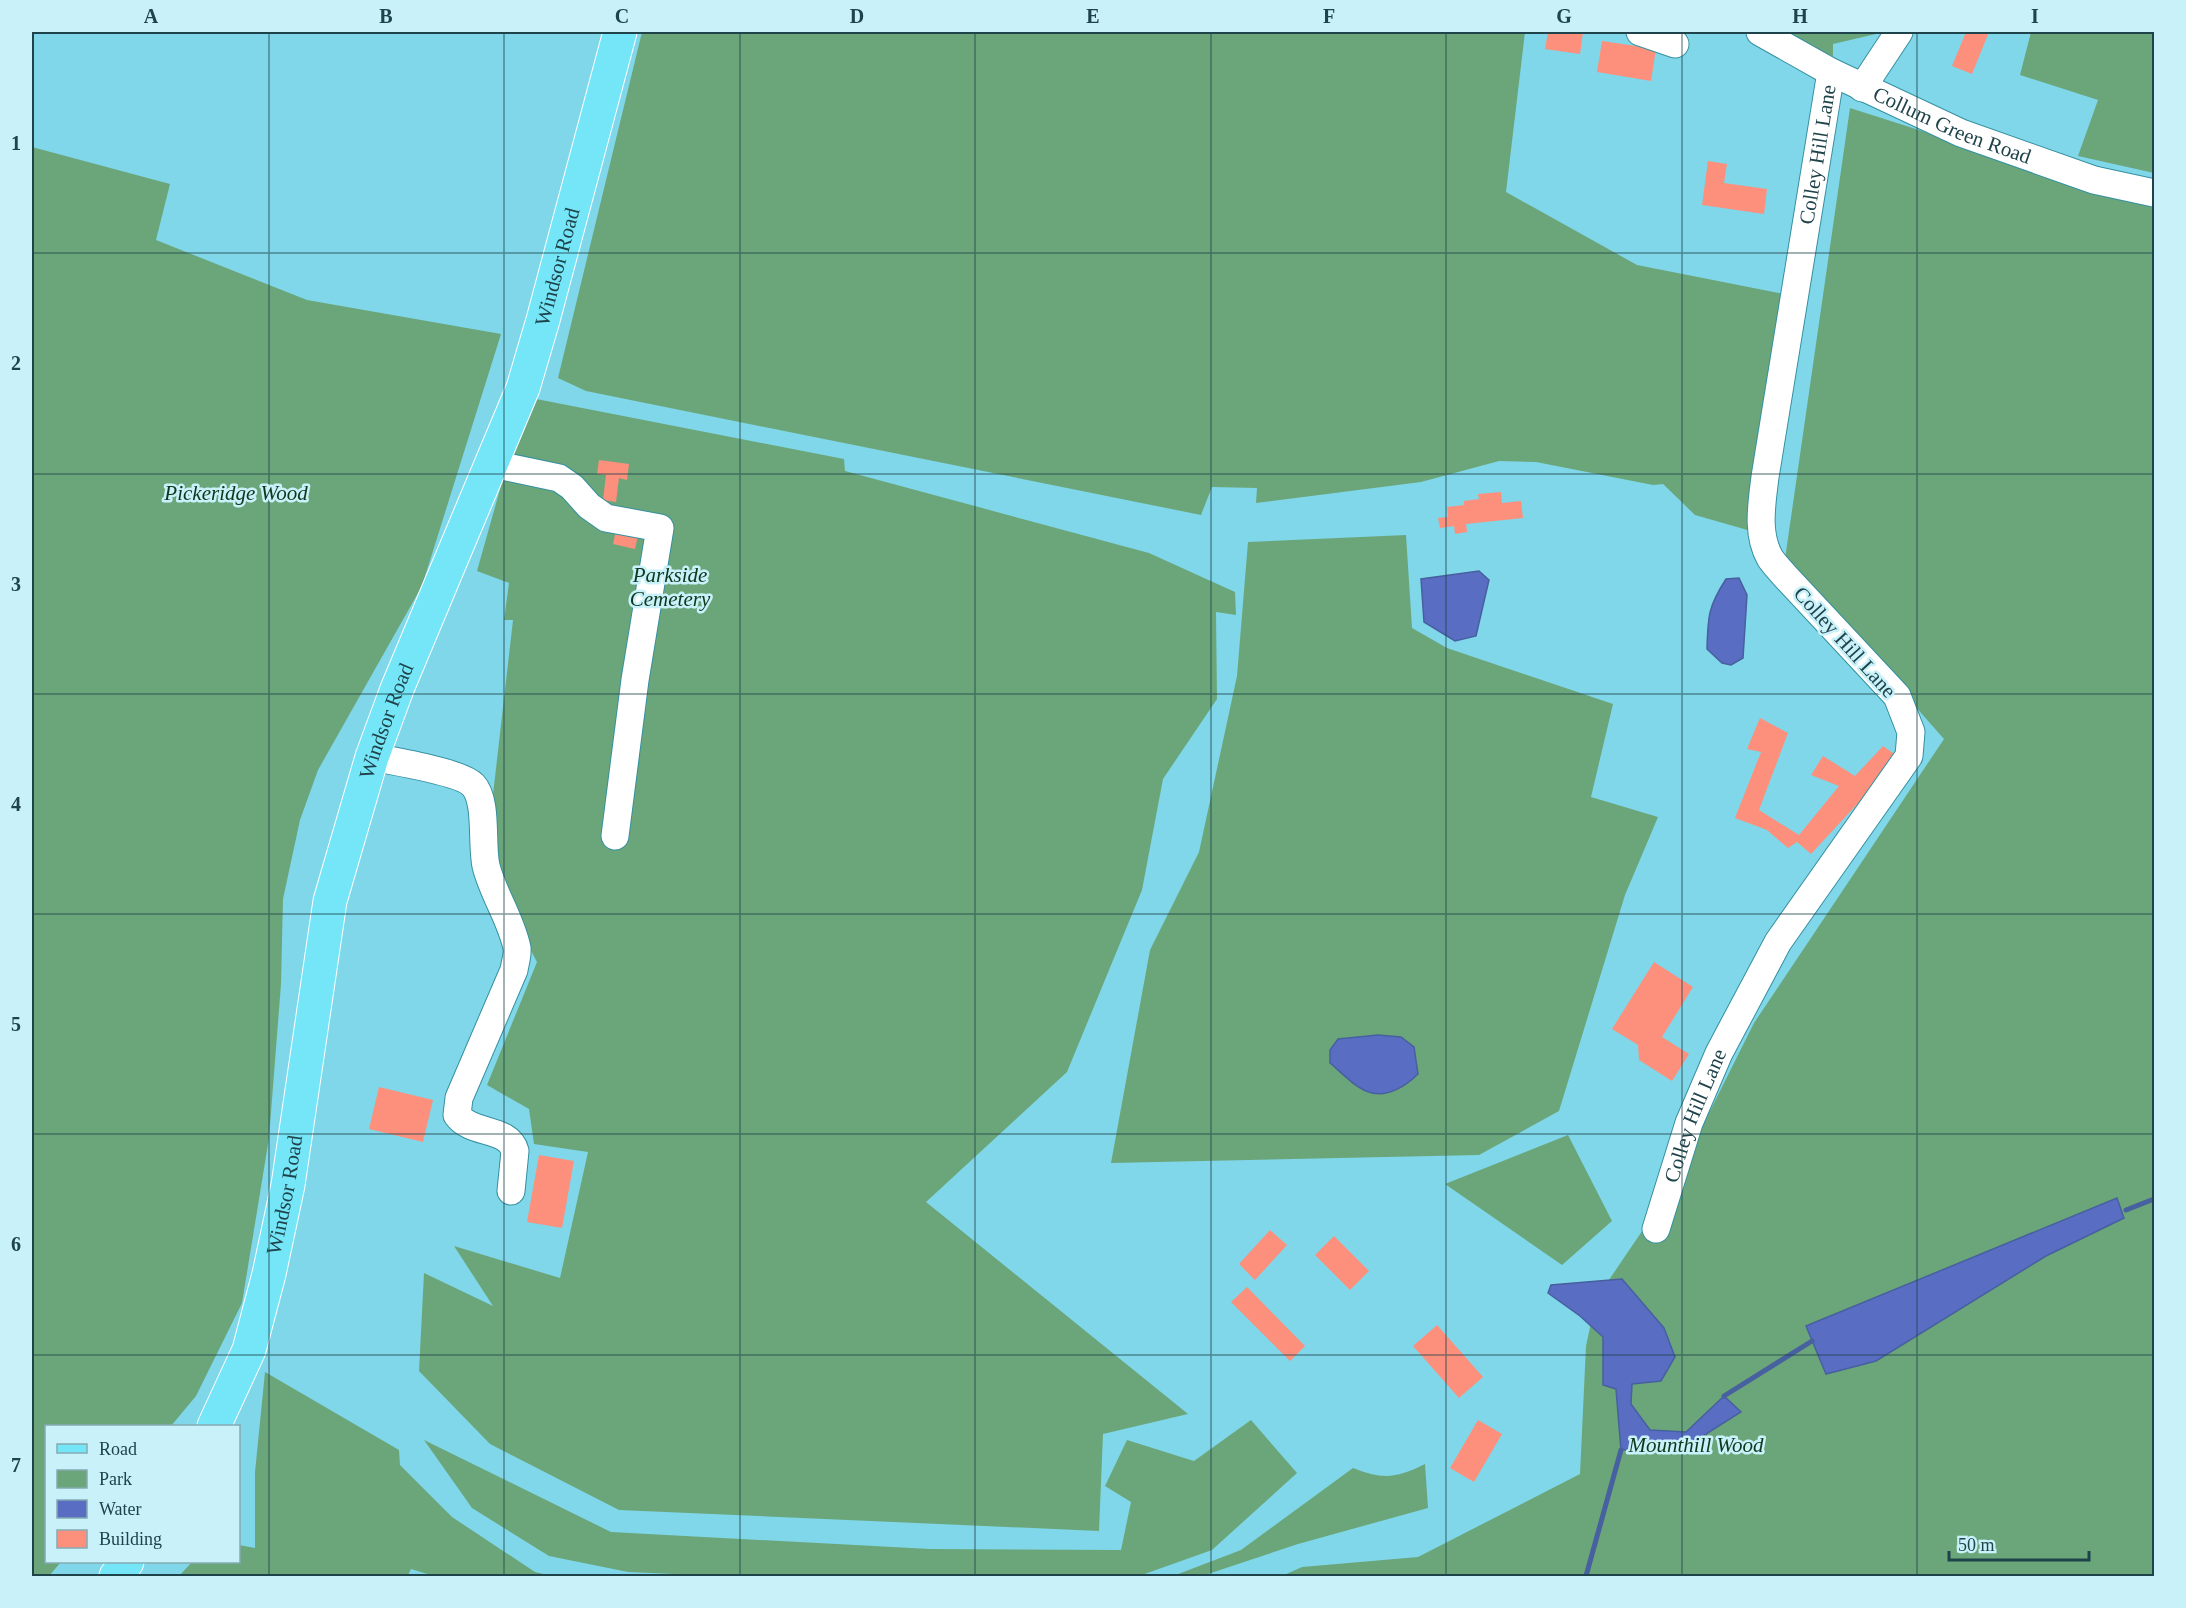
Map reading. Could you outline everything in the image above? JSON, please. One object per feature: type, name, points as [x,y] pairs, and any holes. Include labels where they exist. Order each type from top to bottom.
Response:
[{"type":"main road","name":"Windsor Road","points":[[214,1425],[249,1350],[269,1274],[288,1185],[330,901],[372,757],[397,689],[523,388],[620,32]]},
{"type":"main road","points":[[116,1576],[126,1563]]},
{"type":"street","points":[[1640,32],[1675,44]]},
{"type":"street","name":"Collum Green Road","points":[[1760,32],[1862,88],[1961,133],[2094,180],[2154,193]]},
{"type":"street","points":[[1862,88],[1899,32]]},
{"type":"street","name":"Colley Hill Lane","points":[[1656,1229],[1689,1123],[1719,1053],[1778,942],[1909,756],[1911,732],[1897,696],[1785,576],[1769,557],[1763,539],[1761,519],[1767,465],[1831,72]]},
{"type":"street","points":[[493,464],[559,478],[572,487],[589,506],[606,518],[660,528],[635,680],[615,836]]},
{"type":"street","points":[[372,757],[468,780],[475,786],[478,793],[486,866],[512,933],[517,955],[514,970],[459,1098],[457,1115],[472,1127],[502,1136],[514,1145],[511,1191]]},
{"type":"green space","points":[[642,32],[1525,32],[1506,192],[1637,265],[1784,294],[1751,531],[1695,515],[1663,484],[1653,485],[1536,462],[1499,461],[1421,482],[1256,503],[1257,488],[1212,487],[1201,515],[586,391],[558,378]]},
{"type":"green space","points":[[1779,32],[1877,32],[1833,44],[1833,56]]},
{"type":"green space","points":[[2031,32],[2154,32],[2154,173],[2078,156],[2098,100],[2020,75]]},
{"type":"green space","name":"Mounthill Wood","points":[[1850,108],[2154,205],[2154,1576],[1282,1576],[1302,1567],[1418,1557],[1580,1474],[1586,1346],[1596,1299],[1672,1187],[1754,1023],[1944,739],[1785,559]]},
{"type":"green space","name":"Pickeridge Wood","points":[[32,147],[170,184],[156,240],[307,300],[501,334],[422,586],[318,770],[300,820],[283,899],[281,984],[269,1138],[242,1303],[196,1396],[172,1425],[45,1425],[45,1563],[60,1563],[49,1576],[32,1576]]},
{"type":"green space","name":"Parkside Cemetery","points":[[526,397],[844,459],[845,471],[1149,553],[1235,592],[1236,615],[1216,612],[1217,699],[1163,779],[1142,890],[1067,1072],[926,1202],[1188,1414],[1103,1434],[1099,1531],[619,1510],[490,1444],[419,1371],[424,1273],[493,1306],[454,1246],[560,1278],[588,1152],[534,1144],[529,1109],[487,1085],[537,962],[497,886],[491,812],[513,620],[504,620],[509,583],[477,571]]},
{"type":"green space","points":[[1406,535],[1412,628],[1447,648],[1613,704],[1591,797],[1658,817],[1625,895],[1559,1111],[1479,1155],[1111,1163],[1150,950],[1199,852],[1237,676],[1248,542]]},
{"type":"green space","points":[[1568,1135],[1612,1221],[1562,1265],[1445,1184]]},
{"type":"green space","points":[[265,1372],[399,1450],[400,1465],[452,1517],[535,1572],[552,1576],[434,1576],[411,1569],[408,1575],[413,1576],[179,1576],[191,1563],[240,1563],[240,1545],[255,1548],[255,1472]]},
{"type":"green space","points":[[1251,1420],[1297,1473],[1212,1550],[1139,1576],[722,1576],[628,1572],[549,1556],[472,1508],[424,1440],[611,1532],[930,1549],[1121,1550],[1131,1502],[1105,1486],[1127,1440],[1194,1461]]},
{"type":"green space","points":[[1425,1464],[1428,1508],[1298,1544],[1202,1576],[1173,1576],[1241,1550],[1353,1468],[1390,1476]]},
{"type":"water","points":[[1479,571],[1489,580],[1476,636],[1455,641],[1424,622],[1421,579]]},
{"type":"water","points":[[1739,578],[1747,595],[1743,658],[1731,665],[1722,663],[1707,649],[1708,628],[1712,605],[1726,579]]},
{"type":"water","points":[[1378,1035],[1401,1037],[1414,1047],[1418,1074],[1391,1092],[1378,1094],[1361,1088],[1330,1063],[1330,1050],[1338,1039]]},
{"type":"water","points":[[2117,1198],[2124,1218],[2046,1256],[1876,1361],[1826,1374],[1806,1326]]},
{"type":"water","points":[[1622,1279],[1664,1328],[1675,1357],[1661,1381],[1632,1384],[1631,1404],[1650,1430],[1686,1432],[1724,1396],[1741,1412],[1684,1448],[1621,1450],[1616,1389],[1603,1385],[1603,1337],[1580,1316],[1548,1293],[1551,1285]]},
{"type":"building","points":[[1548,32],[1583,32],[1580,54],[1545,49]]},
{"type":"building","points":[[1966,32],[1989,32],[1972,74],[1952,66]]},
{"type":"building","points":[[1602,41],[1656,49],[1651,81],[1597,72]]},
{"type":"building","points":[[1708,161],[1727,164],[1724,183],[1767,189],[1764,214],[1702,205]]},
{"type":"building","points":[[599,460],[629,464],[627,480],[619,478],[616,502],[603,500],[606,475],[597,474]]},
{"type":"building","points":[[1501,492],[1502,503],[1521,501],[1523,518],[1466,524],[1467,532],[1455,534],[1454,526],[1440,528],[1438,518],[1448,517],[1447,507],[1464,505],[1464,501],[1479,499],[1478,494]]},
{"type":"building","points":[[616,530],[638,535],[635,549],[613,544]]},
{"type":"building","points":[[1760,718],[1788,733],[1759,810],[1799,835],[1839,786],[1811,775],[1823,756],[1855,776],[1883,746],[1900,758],[1811,854],[1797,842],[1788,848],[1767,830],[1735,818],[1761,752],[1747,749]]},
{"type":"building","points":[[1654,962],[1693,987],[1662,1037],[1689,1054],[1672,1081],[1639,1060],[1638,1045],[1612,1029]]},
{"type":"building","points":[[379,1087],[433,1100],[423,1142],[369,1129]]},
{"type":"building","points":[[539,1155],[574,1161],[562,1228],[527,1222]]},
{"type":"building","points":[[1270,1230],[1287,1245],[1255,1280],[1239,1264]]},
{"type":"building","points":[[1334,1236],[1369,1271],[1350,1290],[1315,1255]]},
{"type":"building","points":[[1247,1287],[1305,1346],[1290,1361],[1231,1302]]},
{"type":"building","points":[[1437,1325],[1483,1377],[1459,1398],[1413,1346]]},
{"type":"building","points":[[1478,1420],[1502,1434],[1474,1482],[1450,1468]]},
{"type":"waterway","points":[[2126,1210],[2154,1199]]},
{"type":"waterway","points":[[1724,1396],[1812,1341]]},
{"type":"waterway","points":[[1586,1576],[1621,1450]]}]
